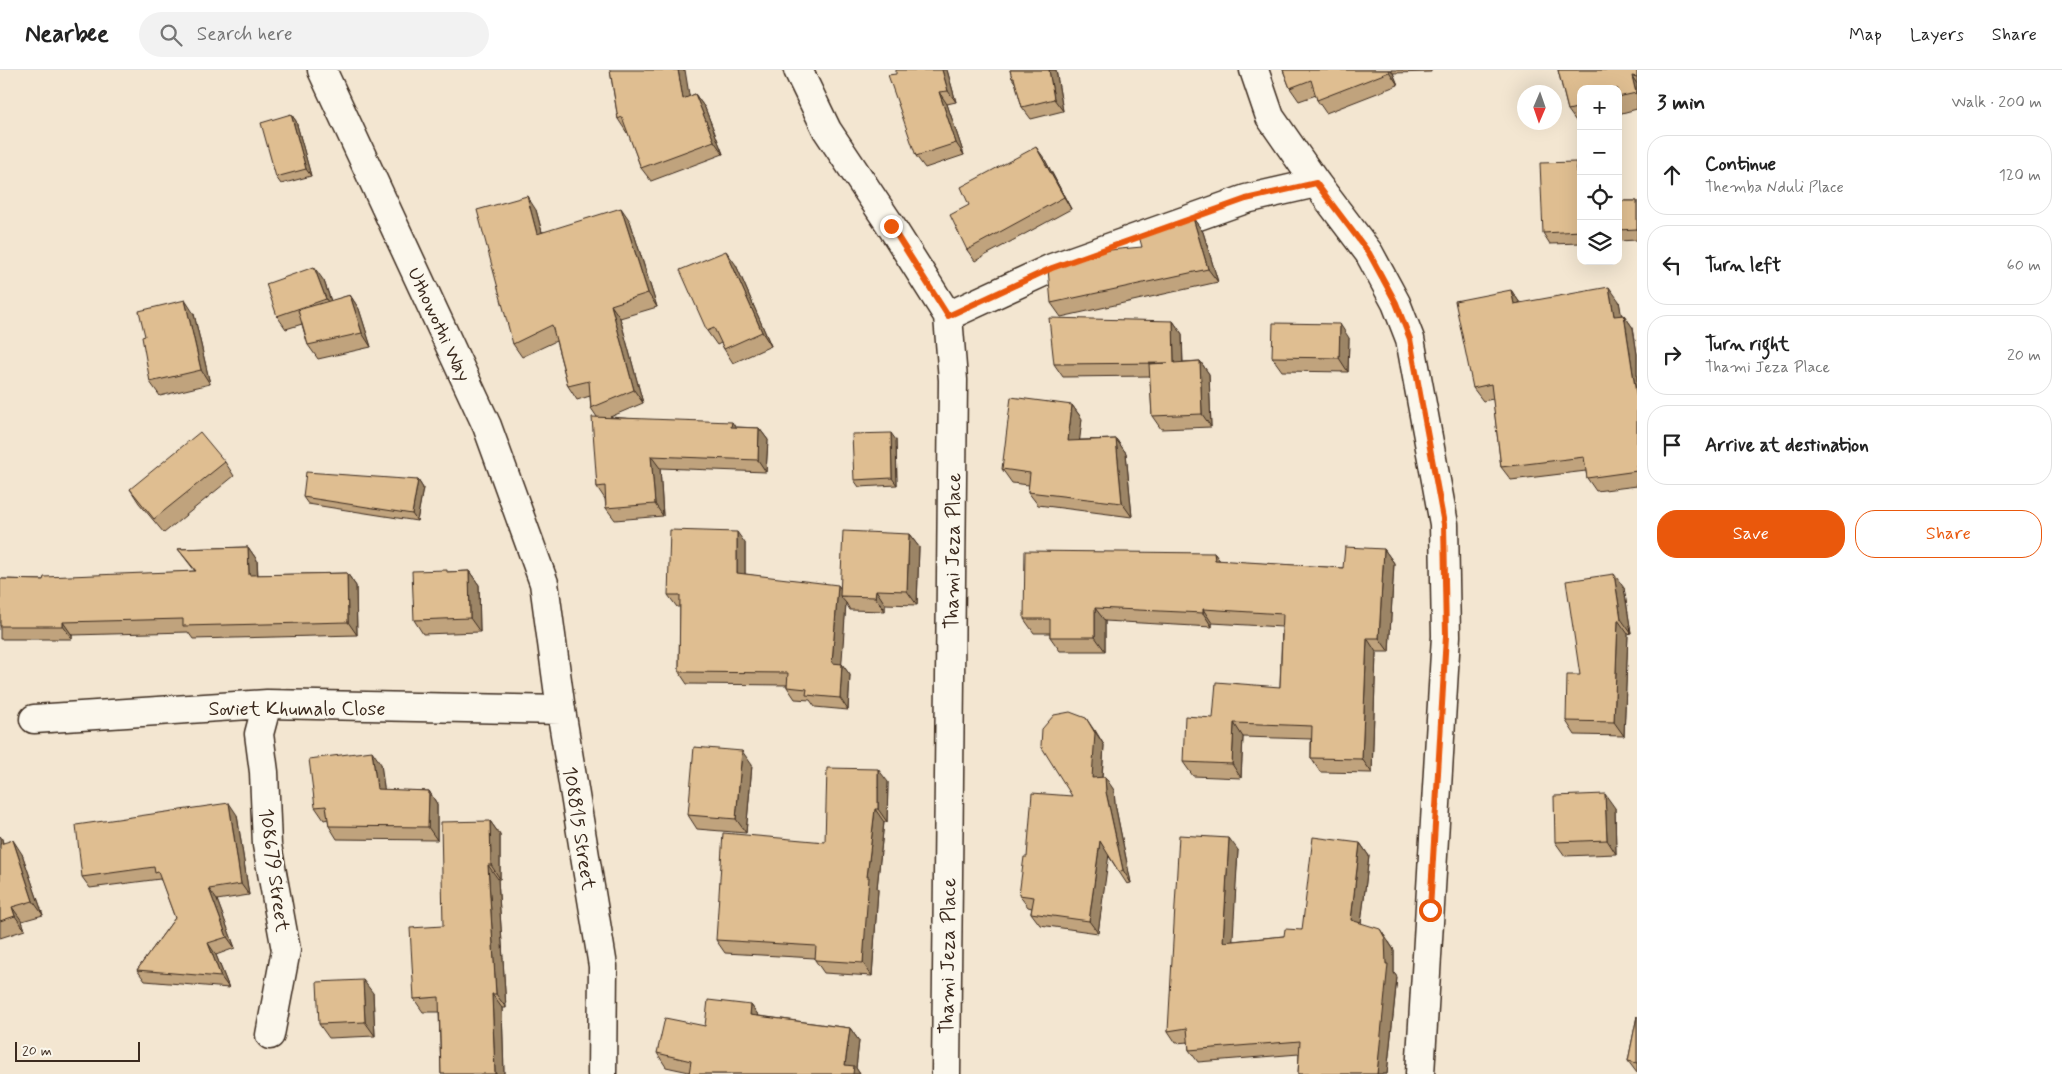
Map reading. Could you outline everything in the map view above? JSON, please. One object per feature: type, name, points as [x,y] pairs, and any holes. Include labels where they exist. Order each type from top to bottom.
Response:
[{"type":"street","name":"Uthowothi Way","points":[[322,70],[487,426],[544,583]]},
{"type":"street","name":"Thami Jeza Place","points":[[798,70],[827,130],[948,316],[953,380],[946,1074]]},
{"type":"street","points":[[1254,70],[1270,118],[1369,253],[1396,303],[1410,339],[1444,524],[1446,636],[1420,1074]]},
{"type":"street","points":[[948,316],[1052,268],[1246,199],[1316,183]]},
{"type":"street","name":"108815 Street","points":[[544,583],[561,710],[603,966],[602,1074]]},
{"type":"street","name":"Soviet Khumalo Close","points":[[34,719],[267,704],[561,710]]},
{"type":"street","name":"108679 Street","points":[[267,704],[259,734],[264,772],[267,845],[286,950],[270,1035]]},
{"type":"building","points":[[610,70],[678,70],[683,99],[695,94],[714,141],[641,168],[622,117],[618,119]]},
{"type":"building","points":[[896,70],[942,70],[948,91],[939,92],[956,143],[916,156],[888,75],[896,74]]},
{"type":"building","points":[[1010,70],[1049,70],[1054,99],[1022,107]]},
{"type":"building","points":[[1283,70],[1388,70],[1389,72],[1317,100],[1311,80],[1290,88]]},
{"type":"building","points":[[1558,70],[1637,70],[1637,77],[1632,76],[1636,93],[1622,96],[1622,85],[1577,85],[1577,108],[1568,110]]},
{"type":"building","points":[[291,114],[306,169],[276,177],[261,123]]},
{"type":"building","points":[[1036,147],[1064,197],[967,250],[950,215],[969,205],[961,187]]},
{"type":"building","points":[[1576,162],[1577,231],[1543,233],[1540,163]]},
{"type":"building","points":[[527,196],[537,234],[621,208],[648,293],[611,305],[634,390],[591,408],[589,381],[568,386],[552,325],[513,344],[477,210]]},
{"type":"building","points":[[1622,201],[1637,201],[1637,229],[1622,230]]},
{"type":"building","points":[[1193,218],[1208,269],[1051,303],[1048,269],[1098,251],[1142,247],[1139,236]]},
{"type":"building","points":[[726,251],[762,332],[724,349],[714,328],[707,331],[680,270]]},
{"type":"building","points":[[314,267],[326,299],[277,316],[266,284]]},
{"type":"building","points":[[1609,287],[1614,316],[1624,315],[1637,400],[1637,471],[1587,478],[1584,457],[1501,467],[1491,384],[1473,388],[1455,301],[1511,290],[1514,304]]},
{"type":"building","points":[[350,295],[362,333],[308,345],[298,310]]},
{"type":"building","points":[[185,300],[201,370],[150,382],[142,337],[145,336],[139,311]]},
{"type":"building","points":[[1049,318],[1173,321],[1174,363],[1200,361],[1202,414],[1152,416],[1149,364],[1168,363],[1054,364]]},
{"type":"building","points":[[1273,323],[1340,324],[1339,358],[1272,357]]},
{"type":"building","points":[[1011,397],[1072,405],[1068,441],[1116,439],[1122,503],[1028,492],[1030,473],[1002,469]]},
{"type":"building","points":[[592,417],[732,422],[731,427],[759,428],[758,460],[651,456],[655,504],[606,508],[605,486],[597,487]]},
{"type":"building","points":[[200,432],[225,462],[154,519],[130,489]]},
{"type":"building","points":[[891,433],[892,478],[854,480],[852,434]]},
{"type":"building","points":[[306,472],[418,480],[412,514],[303,497]]},
{"type":"building","points":[[670,530],[737,532],[737,573],[838,585],[832,663],[842,664],[840,698],[806,695],[807,689],[787,687],[788,673],[679,672],[680,595],[668,595]]},
{"type":"building","points":[[843,531],[909,534],[907,591],[876,590],[875,597],[840,596]]},
{"type":"building","points":[[248,547],[249,575],[347,573],[348,622],[183,626],[183,619],[63,622],[63,626],[0,626],[0,579],[43,580],[44,577],[196,571],[178,549]]},
{"type":"building","points":[[1345,547],[1384,549],[1379,638],[1367,638],[1362,759],[1311,758],[1312,726],[1234,723],[1232,764],[1183,762],[1185,716],[1213,718],[1216,682],[1280,687],[1283,614],[1203,609],[1203,613],[1095,608],[1095,637],[1050,637],[1050,619],[1024,619],[1025,551],[1214,553],[1215,560],[1343,568]]},
{"type":"building","points":[[447,570],[447,572],[469,571],[470,618],[414,620],[412,571]]},
{"type":"building","points":[[1614,574],[1621,619],[1618,620],[1614,722],[1566,721],[1567,675],[1580,675],[1566,581]]},
{"type":"building","points":[[1070,712],[1086,718],[1095,733],[1092,778],[1105,777],[1106,792],[1123,870],[1119,872],[1100,841],[1089,921],[1031,913],[1034,897],[1019,895],[1024,857],[1027,857],[1032,793],[1072,796],[1041,746],[1042,729],[1054,715]]},
{"type":"building","points":[[694,747],[742,751],[736,819],[688,815]]},
{"type":"building","points":[[372,751],[377,789],[429,791],[428,827],[329,826],[326,806],[315,807],[309,759]]},
{"type":"building","points":[[827,768],[878,769],[878,809],[875,809],[867,877],[869,877],[863,963],[815,960],[816,946],[716,940],[723,833],[825,842]]},
{"type":"building","points":[[1605,794],[1607,840],[1555,842],[1554,796]]},
{"type":"building","points":[[229,803],[241,884],[209,889],[227,937],[208,943],[221,977],[137,970],[175,918],[158,872],[155,873],[154,867],[82,877],[76,825]]},
{"type":"building","points":[[490,821],[491,865],[488,865],[496,994],[492,994],[495,1074],[441,1074],[439,997],[414,999],[410,928],[443,926],[441,822]]},
{"type":"building","points":[[1179,835],[1229,838],[1223,942],[1284,936],[1285,929],[1302,930],[1313,837],[1360,843],[1351,920],[1380,929],[1385,938],[1386,964],[1388,964],[1377,1074],[1298,1074],[1300,1041],[1189,1050],[1187,1028],[1168,1031]]},
{"type":"building","points":[[13,840],[33,901],[12,907],[15,916],[0,921],[0,844]]},
{"type":"building","points":[[363,980],[365,1022],[319,1024],[317,982]]},
{"type":"building","points":[[708,1000],[751,1005],[750,1015],[850,1028],[845,1065],[854,1066],[853,1074],[689,1074],[691,1061],[657,1053],[665,1018],[705,1026]]},
{"type":"building","points":[[1637,1016],[1637,1063],[1628,1061]]},
{"type":"route","points":[[891,226],[948,316],[1052,268],[1246,199],[1316,183],[1369,253],[1396,303],[1410,339],[1444,524],[1446,636],[1430,910]]}]
